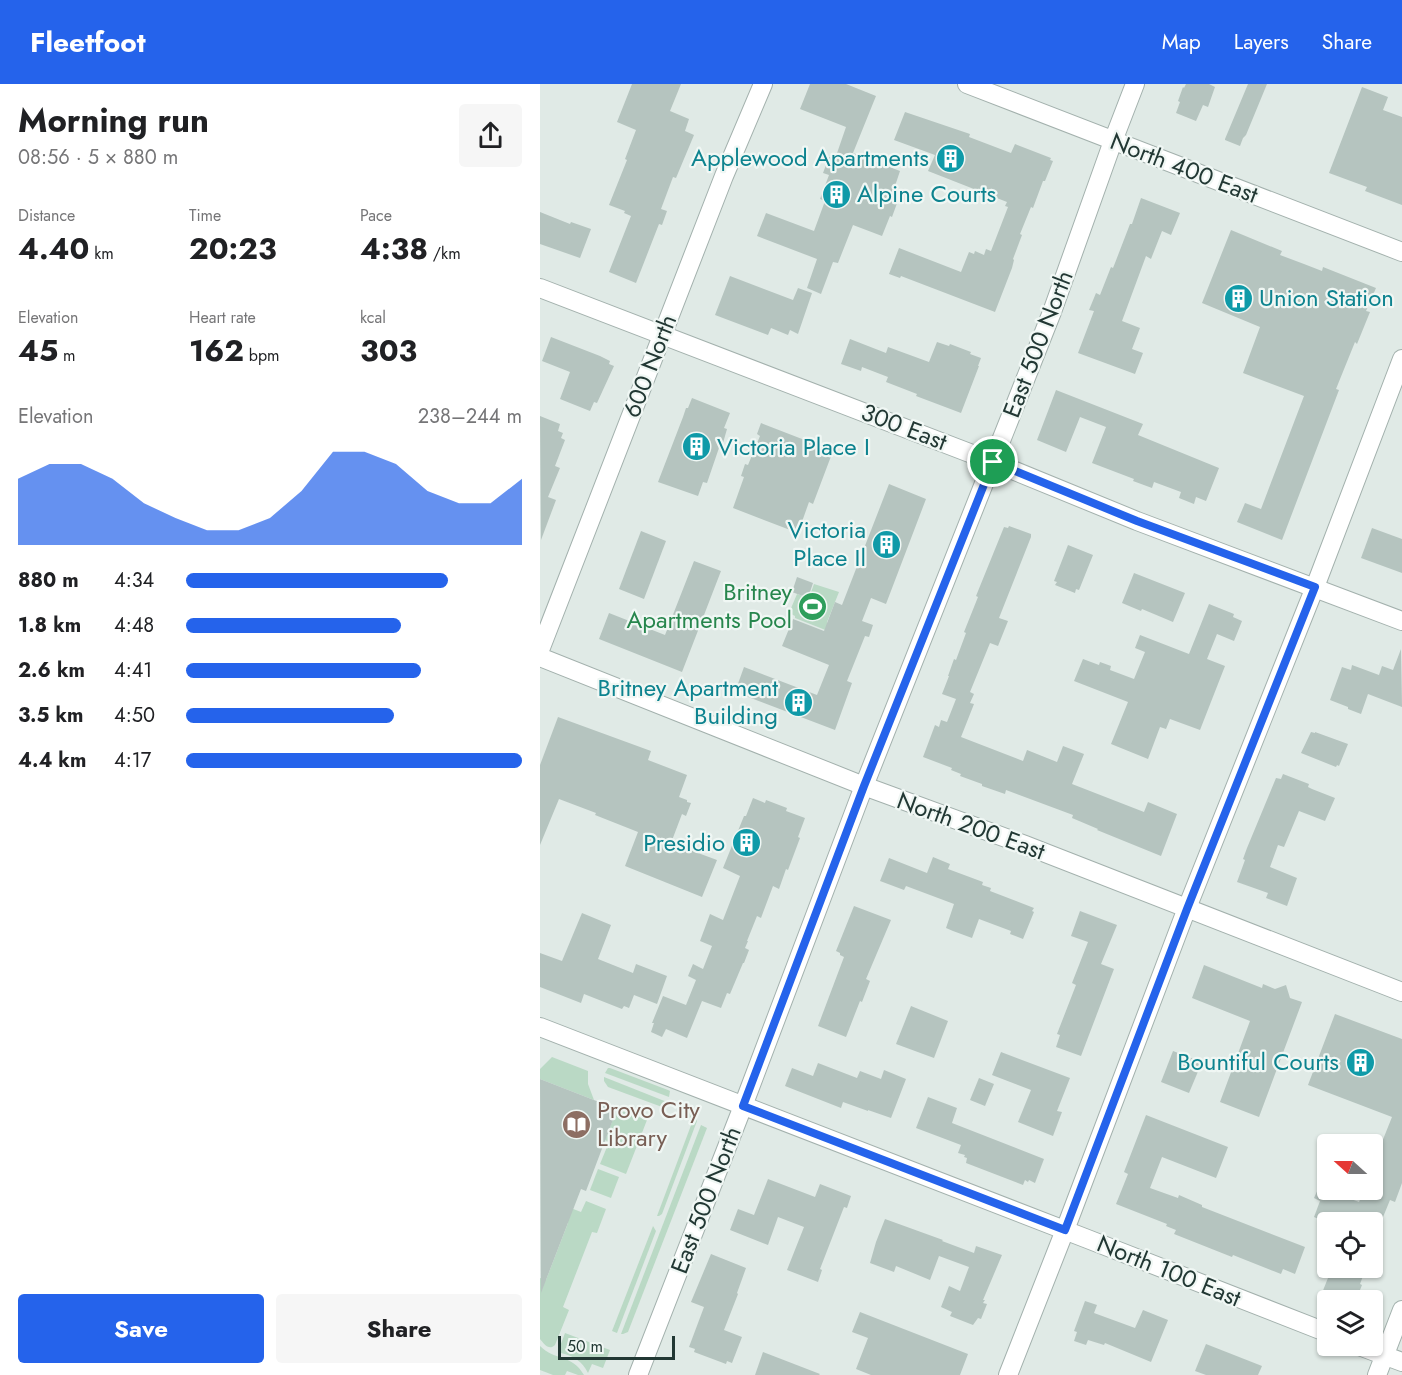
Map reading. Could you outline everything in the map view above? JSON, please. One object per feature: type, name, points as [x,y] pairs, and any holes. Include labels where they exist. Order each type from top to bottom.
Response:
[{"type":"street","name":"600 North","points":[[540,650],[724,176],[763,84]]},
{"type":"street","name":"North 400 East","points":[[967,84],[1402,252]]},
{"type":"street","name":"East 500 North","points":[[638,1375],[864,786],[1052,312],[1135,84]]},
{"type":"street","name":"300 East","points":[[540,288],[993,462],[1137,521],[1402,621]]},
{"type":"street","points":[[1008,1375],[1402,359]]},
{"type":"street","name":"North 200 East","points":[[540,657],[864,786],[1034,849],[1402,992]]},
{"type":"street","name":"North 100 East","points":[[540,1027],[1317,1329]]},
{"type":"street","points":[[1377,1375],[1402,1310]]},
{"type":"street","points":[[1384,1355],[1402,1362]]},
{"type":"green space","name":"Britney Apartments Pool","points":[[814,584],[839,592],[827,622],[828,631],[795,618],[789,613],[797,594],[809,598]]},
{"type":"green space","points":[[552,1057],[588,1071],[588,1084],[594,1100],[540,1079],[540,1069]]},
{"type":"green space","points":[[608,1068],[668,1090],[670,1091],[669,1097],[605,1073]]},
{"type":"green space","points":[[604,1077],[667,1102],[666,1105],[662,1107],[608,1087]]},
{"type":"green space","points":[[684,1108],[696,1113],[697,1121],[662,1214],[657,1216],[693,1120],[683,1114]]},
{"type":"green space","points":[[617,1109],[647,1120],[626,1174],[600,1164],[609,1142],[605,1140]]},
{"type":"green space","points":[[701,1125],[707,1128],[628,1332],[621,1334]]},
{"type":"green space","points":[[598,1169],[619,1177],[611,1198],[590,1190]]},
{"type":"green space","points":[[553,1201],[581,1212],[586,1201],[606,1209],[597,1233],[592,1232],[563,1307],[569,1310],[555,1345],[551,1347],[540,1339],[540,1278],[546,1280],[568,1223]]},
{"type":"green space","points":[[653,1226],[656,1231],[617,1333],[612,1331]]},
{"type":"green space","points":[[565,1333],[610,1350],[603,1368],[592,1364],[588,1373],[577,1360],[561,1353],[559,1349]]},
{"type":"green space","points":[[540,1346],[574,1364],[584,1375],[567,1371],[565,1375],[553,1375],[540,1370]]},
{"type":"building","points":[[632,84],[681,84],[670,111],[689,119],[685,131],[694,135],[676,178],[673,177],[661,209],[667,211],[662,225],[659,224],[636,283],[609,272],[631,216],[609,205],[636,130],[617,122]]},
{"type":"building","points":[[810,84],[846,84],[876,96],[853,153],[900,171],[893,192],[900,195],[882,236],[853,225],[838,263],[833,262],[821,294],[807,288],[817,259],[757,236],[766,213],[814,231],[825,201],[820,199],[829,175],[823,173],[829,157],[835,159],[846,127],[800,109]]},
{"type":"building","points":[[1186,84],[1209,84],[1215,87],[1208,107],[1203,105],[1196,121],[1176,113],[1180,102],[1178,101]]},
{"type":"building","points":[[1248,84],[1267,84],[1240,146],[1225,139]]},
{"type":"building","points":[[1362,87],[1388,97],[1383,110],[1402,117],[1402,205],[1365,191],[1367,187],[1329,173]]},
{"type":"building","points":[[905,112],[970,134],[969,137],[1011,153],[1015,144],[1051,158],[1050,160],[1053,161],[1020,234],[1022,235],[1012,268],[995,312],[901,276],[900,278],[889,274],[899,248],[961,272],[969,252],[974,254],[975,251],[984,255],[986,249],[991,251],[1008,207],[1005,206],[1007,202],[928,171],[935,155],[894,140]]},
{"type":"building","points":[[1141,198],[1180,213],[1171,235],[1162,231],[1151,259],[1146,256],[1122,321],[1140,328],[1132,349],[1143,353],[1135,374],[1078,353],[1094,311],[1089,310],[1096,293],[1100,295],[1111,267],[1113,268]]},
{"type":"building","points":[[540,212],[570,224],[571,222],[591,229],[580,258],[540,244]]},
{"type":"building","points":[[1231,230],[1282,251],[1280,255],[1322,271],[1323,267],[1376,288],[1366,311],[1370,312],[1336,389],[1339,390],[1282,540],[1237,522],[1245,503],[1261,509],[1304,396],[1243,373],[1260,327],[1202,303]]},
{"type":"building","points":[[730,276],[793,300],[798,288],[812,293],[798,334],[790,330],[788,335],[771,328],[768,335],[715,315]]},
{"type":"building","points":[[551,337],[600,356],[614,366],[597,403],[594,402],[590,411],[560,399],[570,372],[542,361]]},
{"type":"building","points":[[850,339],[886,353],[888,347],[929,362],[937,342],[949,346],[950,344],[981,358],[961,413],[886,382],[888,377],[862,367],[861,371],[841,364]]},
{"type":"building","points":[[1056,390],[1143,424],[1138,435],[1219,468],[1206,501],[1196,497],[1194,504],[1179,498],[1181,492],[1154,482],[1152,488],[1092,463],[1106,427],[1080,417],[1066,452],[1037,440]]},
{"type":"building","name":"Victoria Place I","points":[[692,398],[730,413],[724,428],[727,429],[723,443],[721,442],[707,483],[703,482],[698,496],[658,482],[686,408]]},
{"type":"building","points":[[540,416],[560,424],[558,431],[563,433],[561,438],[565,440],[555,466],[560,468],[548,497],[556,500],[541,540]]},
{"type":"building","points":[[761,423],[833,451],[813,504],[809,502],[798,533],[733,508],[744,477],[741,476],[745,464],[748,465],[760,436],[757,434]]},
{"type":"building","points":[[889,484],[926,499],[886,604],[871,598],[862,621],[873,625],[869,637],[865,636],[847,681],[852,683],[835,730],[735,692],[744,667],[817,695],[829,665],[782,646],[793,619],[824,631],[835,602],[842,605]]},
{"type":"building","points":[[1009,526],[1031,534],[1031,537],[999,618],[1008,621],[998,646],[990,643],[970,692],[974,694],[970,703],[974,704],[961,737],[1023,761],[1027,750],[1057,762],[1063,746],[1084,754],[1072,784],[1144,812],[1148,802],[1177,814],[1161,856],[1097,830],[1072,818],[1073,815],[1006,790],[1005,794],[982,786],[982,784],[960,776],[961,774],[951,770],[952,768],[923,757],[935,725],[939,727],[941,720],[947,722],[956,699],[942,694],[966,633],[964,632],[978,597],[976,596],[1004,527]]},
{"type":"building","points":[[1372,528],[1402,539],[1402,573],[1361,558]]},
{"type":"building","points":[[641,531],[666,541],[644,599],[619,589]]},
{"type":"building","points":[[1068,545],[1093,555],[1079,590],[1076,589],[1075,593],[1055,585],[1057,582],[1054,581]]},
{"type":"building","points":[[694,561],[721,571],[682,672],[599,639],[609,613],[665,635]]},
{"type":"building","points":[[1134,573],[1185,593],[1173,622],[1122,603]]},
{"type":"building","points":[[797,577],[813,583],[808,598],[792,592]]},
{"type":"building","points":[[1209,604],[1234,614],[1233,617],[1242,621],[1234,641],[1217,634],[1207,659],[1225,666],[1200,730],[1170,719],[1166,729],[1160,727],[1148,759],[1111,744],[1128,702],[1074,681],[1083,659],[1099,665],[1100,662],[1111,666],[1110,670],[1134,679],[1145,652],[1135,648],[1140,635],[1189,654]]},
{"type":"building","points":[[1401,649],[1402,707],[1368,694],[1361,714],[1330,700],[1342,667],[1351,670],[1352,665],[1379,675],[1382,666],[1393,670]]},
{"type":"building","points":[[558,717],[651,751],[648,760],[687,775],[679,797],[691,803],[686,816],[682,814],[671,843],[717,860],[702,897],[625,866],[638,832],[559,799],[540,845],[540,765]]},
{"type":"building","points":[[1311,732],[1348,744],[1339,766],[1336,767],[1301,753]]},
{"type":"building","points":[[1283,774],[1309,784],[1308,787],[1335,798],[1325,821],[1299,811],[1284,847],[1278,845],[1270,867],[1297,878],[1287,906],[1266,898],[1268,893],[1237,882],[1247,848],[1276,778],[1281,779]]},
{"type":"building","points":[[753,798],[787,808],[786,811],[805,818],[788,870],[786,869],[779,889],[773,886],[761,918],[757,916],[745,948],[749,950],[744,963],[721,1008],[702,1001],[687,1038],[666,1029],[662,1037],[651,1032],[654,1023],[652,1023],[663,996],[686,1005],[696,980],[688,976],[693,964],[703,969],[712,946],[700,941],[710,914],[723,920],[740,876],[723,868]]},
{"type":"building","points":[[933,857],[950,864],[948,869],[983,882],[982,885],[991,888],[990,891],[1034,908],[1023,939],[1010,934],[1011,931],[979,919],[972,938],[953,931],[946,928],[954,904],[906,886],[904,890],[880,881],[889,858],[927,873]]},
{"type":"building","points":[[854,906],[891,920],[866,979],[870,981],[862,1002],[860,1001],[846,1037],[818,1026],[844,957],[836,951]]},
{"type":"building","points":[[1080,911],[1117,925],[1101,964],[1114,969],[1081,1056],[1056,1047],[1060,1035],[1057,1034],[1076,985],[1072,983],[1088,942],[1071,936]]},
{"type":"building","points":[[582,913],[611,925],[598,959],[633,973],[636,964],[667,976],[657,1004],[634,995],[629,1008],[624,1006],[622,1009],[584,994],[581,1003],[540,987],[540,953],[562,961]]},
{"type":"building","points":[[1204,965],[1262,988],[1263,984],[1275,989],[1286,985],[1290,998],[1302,1002],[1259,1117],[1220,1102],[1250,1021],[1192,998]]},
{"type":"building","points":[[911,1006],[948,1021],[934,1058],[896,1044]]},
{"type":"building","name":"Bountiful Courts","points":[[1335,1014],[1402,1039],[1402,1183],[1395,1202],[1390,1200],[1383,1217],[1383,1212],[1317,1212],[1317,1218],[1314,1217],[1320,1201],[1318,1200],[1359,1202],[1360,1200],[1383,1200],[1383,1140],[1392,1117],[1308,1085]]},
{"type":"building","points":[[1173,1051],[1202,1062],[1189,1093],[1161,1082]]},
{"type":"building","points":[[1001,1052],[1070,1078],[1057,1111],[1062,1112],[1053,1136],[1018,1122],[1031,1090],[992,1075]]},
{"type":"building","points":[[818,1063],[857,1078],[860,1071],[881,1079],[884,1070],[906,1079],[891,1118],[843,1102],[841,1108],[785,1086],[792,1068],[813,1076]]},
{"type":"building","points":[[979,1078],[994,1084],[985,1106],[970,1100]]},
{"type":"building","name":"Provo City Library","points":[[540,1079],[617,1109],[586,1191],[581,1189],[541,1293]]},
{"type":"building","points":[[928,1097],[957,1108],[952,1123],[1044,1159],[1035,1183],[1025,1180],[1023,1185],[966,1163],[965,1155],[958,1153],[961,1145],[916,1128]]},
{"type":"building","points":[[1146,1115],[1228,1147],[1216,1178],[1162,1157],[1150,1188],[1178,1198],[1179,1195],[1202,1207],[1305,1247],[1295,1274],[1283,1269],[1281,1274],[1233,1255],[1232,1257],[1174,1234],[1176,1230],[1166,1226],[1167,1224],[1116,1204],[1128,1174],[1124,1172]]},
{"type":"building","points":[[768,1179],[815,1197],[820,1184],[851,1196],[847,1208],[844,1207],[820,1269],[822,1270],[818,1282],[787,1270],[804,1227],[778,1217],[768,1245],[730,1230],[738,1209],[754,1215]]},
{"type":"building","points":[[885,1219],[974,1253],[976,1246],[1002,1255],[983,1300],[985,1300],[983,1303],[987,1304],[981,1319],[978,1318],[973,1325],[950,1316],[952,1312],[941,1307],[949,1286],[960,1291],[969,1267],[939,1256],[930,1280],[896,1266],[894,1272],[870,1263]]},
{"type":"building","points":[[711,1254],[746,1268],[724,1330],[742,1337],[732,1363],[727,1361],[726,1364],[694,1352],[695,1349],[689,1347],[704,1307],[691,1302]]},
{"type":"building","points":[[1328,1278],[1362,1278],[1360,1290],[1323,1290]]},
{"type":"building","points":[[1085,1301],[1097,1305],[1094,1313],[1135,1328],[1143,1310],[1168,1320],[1151,1362],[1105,1343],[1104,1345],[1088,1340],[1086,1345],[1074,1341],[1077,1332],[1074,1331]]},
{"type":"building","points":[[860,1312],[968,1354],[960,1375],[871,1375],[856,1369],[868,1338],[852,1332]]},
{"type":"building","points":[[1206,1344],[1262,1366],[1258,1375],[1206,1375],[1195,1371]]},
{"type":"building","points":[[763,1352],[820,1374],[755,1375]]},
{"type":"place","name":"Applewood Apartments","points":[[950,158]]},
{"type":"place","name":"Alpine Courts","points":[[836,194]]},
{"type":"place","name":"Union Station","points":[[1238,298]]},
{"type":"place","name":"Victoria Place I","points":[[696,447]]},
{"type":"place","name":"Victoria Place Il","points":[[887,544]]},
{"type":"place","name":"Britney Apartments Pool","points":[[813,606]]},
{"type":"place","name":"Britney Apartment Building","points":[[799,702]]},
{"type":"place","name":"Presidio","points":[[746,843]]},
{"type":"place","name":"Bountiful Courts","points":[[1360,1062]]},
{"type":"place","name":"Provo City Library","points":[[576,1124]]},
{"type":"route","points":[[993,462],[1137,521],[1315,587],[1187,909],[1065,1230],[743,1106],[864,786],[993,462]]}]
